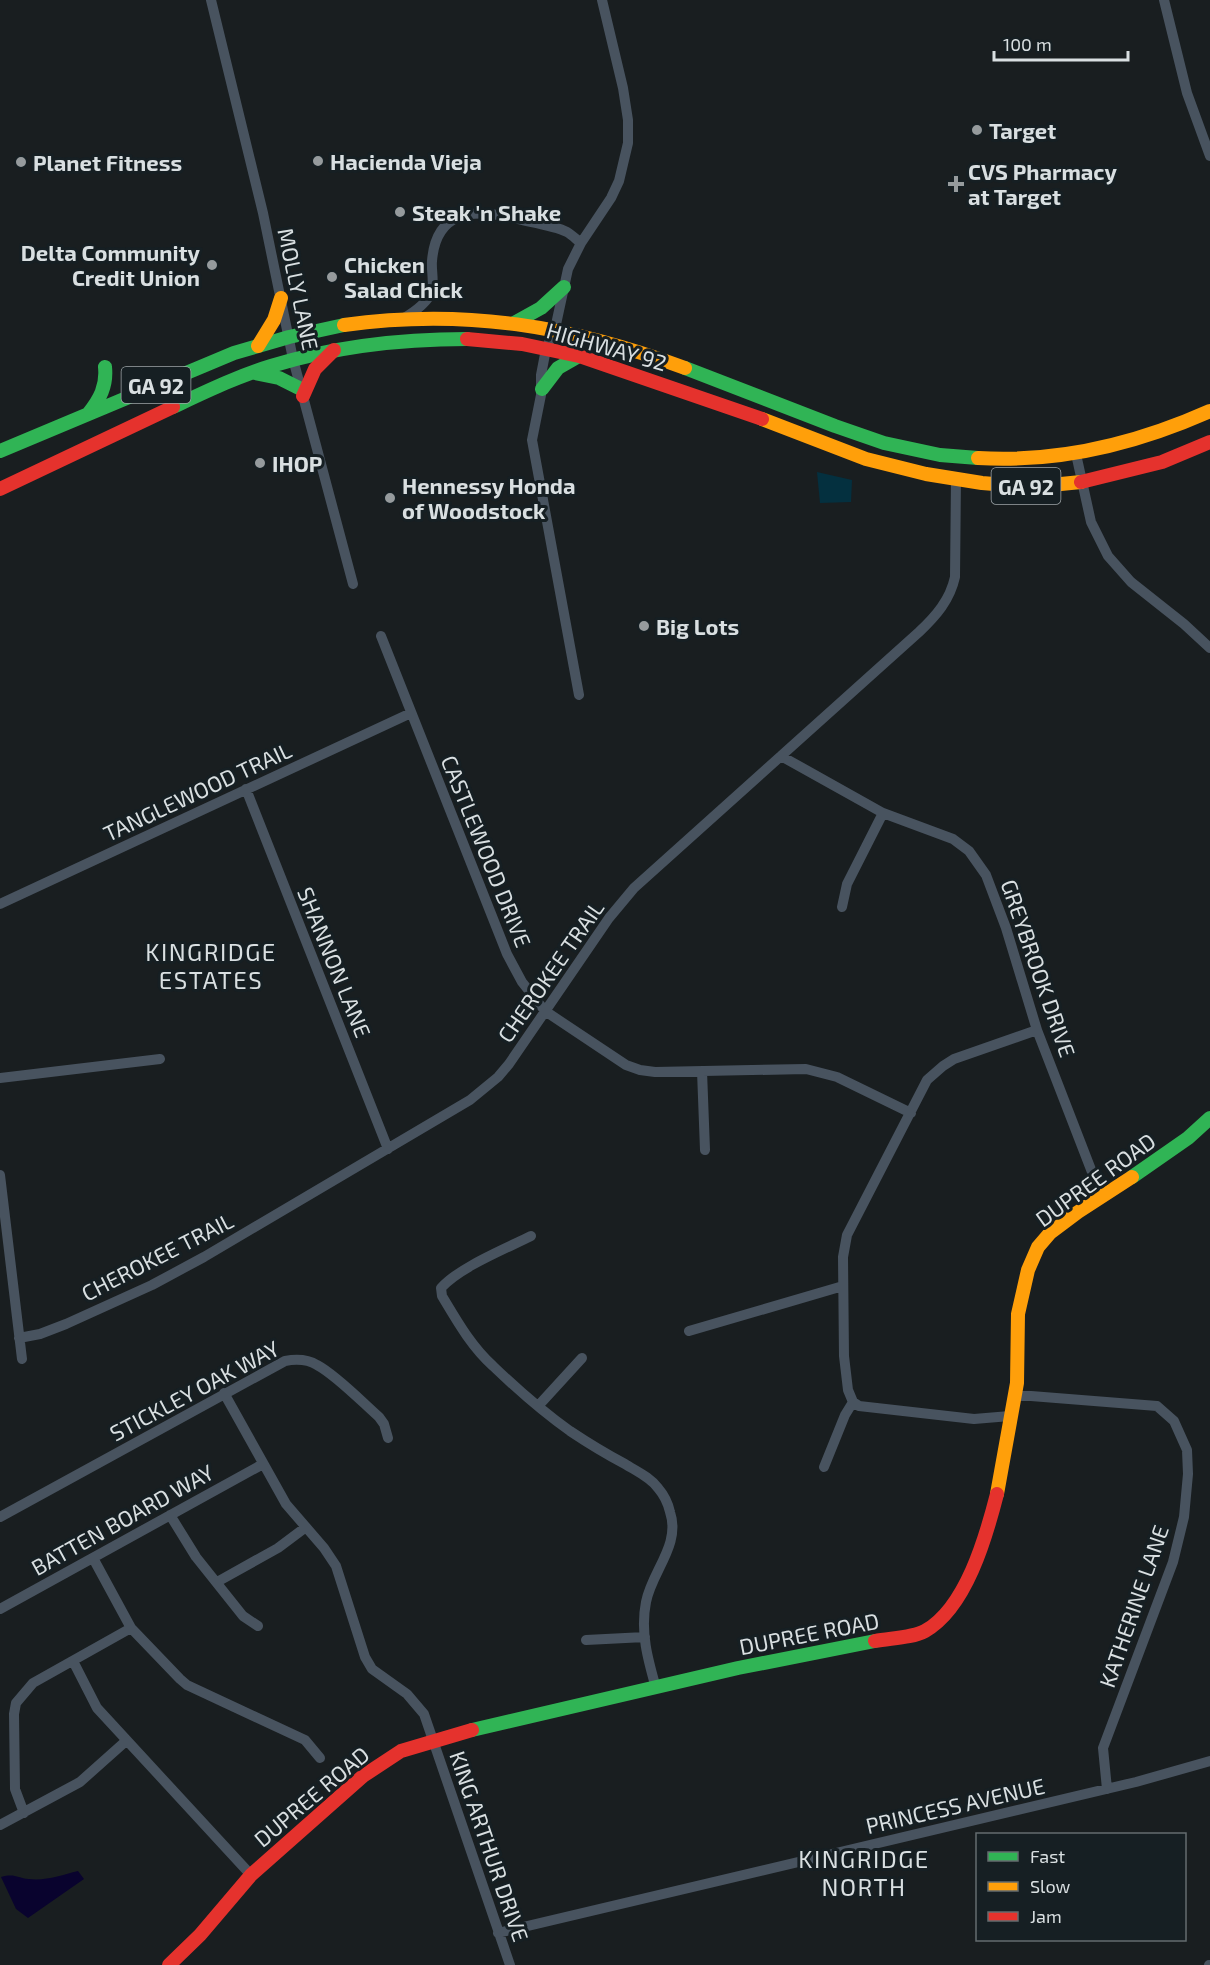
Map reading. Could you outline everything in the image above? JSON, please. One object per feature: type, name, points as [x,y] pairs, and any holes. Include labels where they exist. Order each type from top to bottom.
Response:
[{"type":"main road","points":[[514,323],[539,311],[564,287]]},
{"type":"main road","points":[[258,346],[274,320],[280,298]]},
{"type":"main road","name":"HIGHWAY 92","points":[[0,451],[211,362],[258,346],[288,337],[351,325],[403,319],[459,319],[555,329],[643,353],[770,400],[842,430],[898,447],[947,456],[1031,460],[1076,454],[1154,435],[1210,411]]},
{"type":"main road","name":"HIGHWAY 92","points":[[0,489],[252,372],[293,359],[334,350],[432,339],[480,339],[579,356],[753,415],[848,453],[894,467],[982,483],[1031,487],[1081,482],[1162,462],[1210,442]]},
{"type":"main road","points":[[252,372],[279,378],[302,393],[315,369],[334,350]]},
{"type":"main road","points":[[542,388],[559,367],[579,356]]},
{"type":"main road","points":[[88,414],[103,392],[105,367]]},
{"type":"main road","name":"DUPREE ROAD","points":[[169,1965],[200,1935],[251,1875],[363,1776],[401,1751],[470,1730],[738,1668],[922,1632],[938,1622],[961,1595],[989,1526],[1001,1480],[1017,1383],[1018,1314],[1028,1270],[1038,1247],[1050,1233],[1078,1212],[1188,1138],[1210,1118]]},
{"type":"street","name":"MOLLY LANE","points":[[211,0],[262,213],[293,359],[353,584]]},
{"type":"street","points":[[579,695],[532,433],[542,388],[541,375],[546,349],[555,329],[568,268],[581,243],[611,198],[619,181],[628,143],[625,97],[602,0]]},
{"type":"street","points":[[1164,0],[1186,93],[1210,156]]},
{"type":"street","points":[[403,319],[417,309],[430,295],[435,242],[442,228],[464,213],[499,214],[566,232],[581,243]]},
{"type":"street","points":[[1076,454],[1091,522],[1099,540],[1118,570],[1210,648]]},
{"type":"street","name":"CHEROKEE TRAIL","points":[[19,1338],[40,1334],[66,1324],[152,1285],[388,1149],[485,1090],[509,1064],[621,903],[919,632],[940,610],[948,599],[955,577],[956,478]]},
{"type":"street","name":"CASTLEWOOD DRIVE","points":[[381,636],[507,954],[522,982],[545,1011],[613,1058],[640,1070],[788,1069],[821,1072],[852,1084],[910,1113]]},
{"type":"street","name":"TANGLEWOOD TRAIL","points":[[0,904],[411,713]]},
{"type":"street","name":"GREYBROOK DRIVE","points":[[781,756],[883,813],[953,839],[969,851],[981,867],[1006,928],[1037,1030],[1102,1198]]},
{"type":"street","name":"SHANNON LANE","points":[[246,789],[388,1149]]},
{"type":"street","points":[[842,907],[850,876],[883,813]]},
{"type":"street","points":[[1010,1416],[974,1419],[859,1406],[853,1402],[848,1390],[844,1356],[843,1257],[847,1235],[927,1080],[943,1065],[970,1053],[1037,1030]]},
{"type":"street","points":[[0,1078],[160,1059]]},
{"type":"street","points":[[702,1071],[705,1150]]},
{"type":"street","points":[[0,1175],[22,1359]]},
{"type":"street","points":[[531,1236],[479,1262],[447,1282],[441,1288],[442,1296],[475,1349],[494,1367],[584,1440],[657,1486],[666,1499],[672,1515],[671,1545],[651,1583],[646,1604],[647,1654],[656,1688]]},
{"type":"street","points":[[689,1331],[843,1286]]},
{"type":"street","points":[[539,1405],[582,1358]]},
{"type":"street","name":"STICKLEY OAK WAY","points":[[0,1517],[285,1361],[296,1359],[307,1361],[326,1371],[379,1417],[384,1424],[388,1438]]},
{"type":"street","name":"KING ARTHUR DRIVE","points":[[224,1393],[286,1504],[324,1548],[336,1566],[365,1657],[372,1669],[407,1694],[424,1714],[510,1965]]},
{"type":"street","name":"KATHERINE LANE","points":[[1014,1396],[1157,1406],[1174,1421],[1187,1450],[1188,1474],[1184,1517],[1173,1562],[1103,1748],[1107,1789]]},
{"type":"street","points":[[824,1467],[845,1415],[853,1402]]},
{"type":"street","name":"BATTEN BOARD WAY","points":[[0,1609],[263,1464]]},
{"type":"street","points":[[170,1515],[196,1557],[243,1616],[258,1626]]},
{"type":"street","points":[[217,1582],[278,1548],[306,1527]]},
{"type":"street","points":[[93,1558],[131,1628],[187,1685],[305,1740],[320,1758]]},
{"type":"street","points":[[24,1813],[15,1789],[14,1714],[16,1703],[33,1683],[131,1628]]},
{"type":"street","points":[[586,1640],[645,1637]]},
{"type":"street","points":[[73,1661],[98,1708],[251,1875]]},
{"type":"street","points":[[0,1825],[80,1782],[126,1741]]},
{"type":"street","name":"PRINCESS AVENUE","points":[[498,1933],[1107,1789],[1210,1761]]},
{"type":"shaded area","points":[[817,472],[852,480],[851,502],[820,503]]},
{"type":"shaded area","points":[[78,1871],[84,1879],[28,1918],[16,1909],[1,1877],[42,1879]]},
{"type":"traffic: fast","points":[[514,323],[541,308],[564,287]]},
{"type":"traffic: fast","points":[[0,451],[234,353],[289,337],[344,325]]},
{"type":"traffic: fast","points":[[173,407],[246,375],[295,359],[343,349],[393,343],[467,339]]},
{"type":"traffic: fast","points":[[542,389],[558,368],[579,356]]},
{"type":"traffic: fast","points":[[88,414],[102,392],[105,367]]},
{"type":"traffic: fast","points":[[685,368],[884,443],[940,455],[978,458]]},
{"type":"traffic: fast","points":[[255,373],[279,378],[301,389]]},
{"type":"traffic: fast","points":[[1132,1177],[1188,1138],[1210,1118]]},
{"type":"traffic: fast","points":[[472,1730],[738,1668],[875,1641]]},
{"type":"traffic: slow","points":[[258,346],[274,320],[281,298]]},
{"type":"traffic: slow","points":[[344,325],[389,320],[432,319],[517,324],[601,341],[685,368]]},
{"type":"traffic: slow","points":[[978,458],[1038,457],[1097,449],[1154,433],[1210,411]]},
{"type":"traffic: slow","points":[[762,419],[866,459],[926,474],[982,483],[1031,487],[1081,482]]},
{"type":"traffic: slow","points":[[997,1494],[1017,1383],[1018,1314],[1028,1270],[1038,1247],[1050,1233],[1132,1177]]},
{"type":"traffic: jam","points":[[467,339],[522,344],[579,356],[762,419]]},
{"type":"traffic: jam","points":[[303,396],[315,369],[334,350]]},
{"type":"traffic: jam","points":[[0,489],[173,407]]},
{"type":"traffic: jam","points":[[1081,482],[1162,462],[1210,442]]},
{"type":"traffic: jam","points":[[875,1641],[925,1631],[952,1606],[972,1570],[997,1494]]},
{"type":"traffic: jam","points":[[169,1965],[200,1935],[251,1875],[363,1776],[401,1751],[472,1730]]},
{"type":"place","name":"Target","points":[[977,130]]},
{"type":"place","name":"Hacienda Vieja","points":[[318,161]]},
{"type":"place","name":"Planet Fitness","points":[[21,162]]},
{"type":"place","name":"CVS Pharmacy at Target","points":[[956,184]]},
{"type":"place","name":"Steak 'n Shake","points":[[400,212]]},
{"type":"place","name":"Delta Community Credit Union","points":[[212,265]]},
{"type":"place","name":"Chicken Salad Chick","points":[[332,277]]},
{"type":"place","name":"IHOP","points":[[260,463]]},
{"type":"place","name":"Hennessy Honda of Woodstock","points":[[390,498]]},
{"type":"place","name":"Big Lots","points":[[644,626]]},
{"type":"district","name":"KINGRIDGE ESTATES","points":[[211,965]]},
{"type":"district","name":"KINGRIDGE NORTH","points":[[864,1872]]}]
